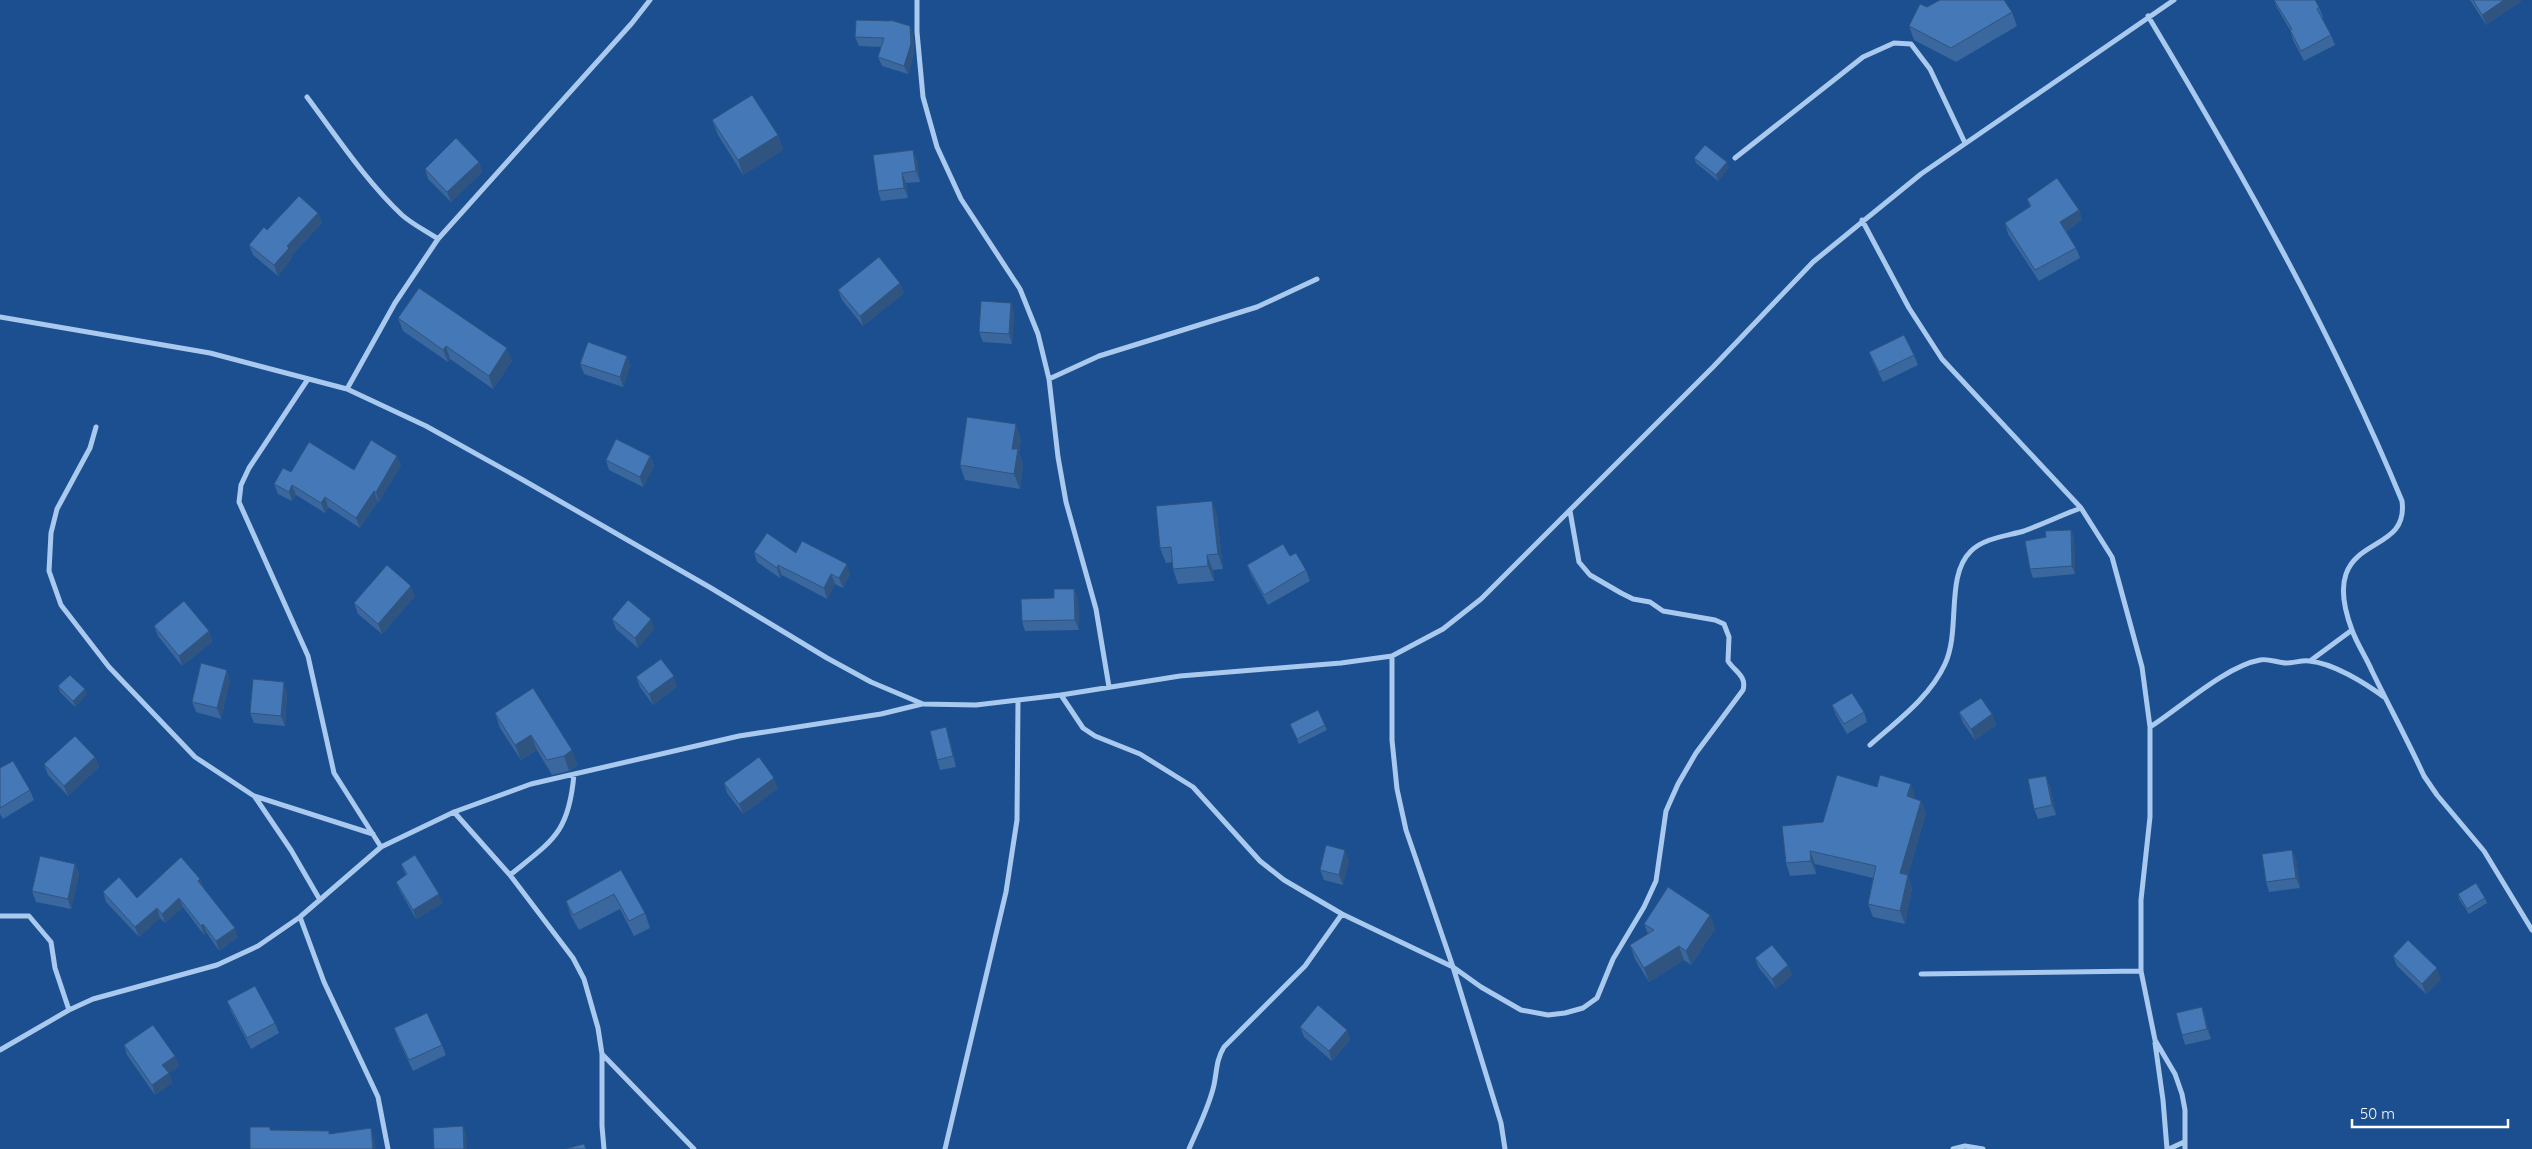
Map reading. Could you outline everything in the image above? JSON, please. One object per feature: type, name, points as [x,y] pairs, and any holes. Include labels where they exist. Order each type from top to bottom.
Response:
[{"type":"street","points":[[348,389],[395,303],[438,239],[632,23],[650,0]]},
{"type":"street","points":[[917,0],[917,32],[923,96],[937,147],[961,199],[1020,289],[1038,334],[1049,379],[1058,457],[1066,502],[1096,609],[1109,687]]},
{"type":"street","points":[[0,1050],[93,998],[217,965],[258,946],[300,917],[381,846],[454,812],[531,784],[739,736],[881,714],[923,704],[976,705],[1018,701],[1180,676],[1341,663],[1392,656],[1443,629],[1481,599],[1713,367],[1813,262],[1862,220],[1921,174],[2148,16],[2174,0]]},
{"type":"street","points":[[2148,16],[2210,121],[2288,260],[2350,383],[2402,501],[2404,514],[2400,525],[2391,534],[2355,559],[2346,573],[2343,591],[2352,630],[2424,776],[2437,795],[2484,851],[2532,930]]},
{"type":"street","points":[[1735,158],[1863,57],[1894,43],[1911,44],[1930,69],[1965,143]]},
{"type":"street","points":[[307,97],[366,176],[389,202],[404,216],[438,239]]},
{"type":"street","points":[[1862,220],[1909,308],[1942,359],[2081,508],[2112,557],[2142,667],[2150,727],[2150,817],[2141,900],[2140,971],[2155,1040],[2168,1149],[2184,1142]]},
{"type":"street","points":[[1049,379],[1099,356],[1257,307],[1317,280]]},
{"type":"street","points":[[0,317],[210,353],[348,389],[426,426],[515,475],[711,588],[827,658],[871,682],[923,704]]},
{"type":"street","points":[[308,379],[249,468],[240,485],[239,502],[308,656],[334,773],[381,846]]},
{"type":"street","points":[[96,427],[90,448],[57,510],[51,533],[49,571],[61,605],[109,666],[195,757],[254,796],[373,834]]},
{"type":"street","points":[[1870,745],[1932,687],[1945,664],[1952,644],[1958,574],[1964,559],[1982,544],[2025,530],[2081,508]]},
{"type":"street","points":[[1061,695],[1083,728],[1095,736],[1140,754],[1171,771],[1193,787],[1260,861],[1284,880],[1342,914],[1453,967],[1481,987],[1521,1010],[1548,1015],[1582,1008],[1597,998],[1613,959],[1644,907],[1656,881],[1666,811],[1678,784],[1696,753],[1743,690],[1745,684],[1742,676],[1728,660],[1729,637],[1724,624],[1715,620],[1663,611],[1650,602],[1633,599],[1590,575],[1579,562],[1570,511]]},
{"type":"street","points":[[2310,661],[2352,630]]},
{"type":"street","points":[[1392,656],[1392,740],[1397,789],[1412,847],[1453,967],[1501,1123],[1505,1149]]},
{"type":"street","points":[[2150,727],[2219,678],[2261,660],[2285,663],[2310,661],[2364,682],[2386,699]]},
{"type":"street","points":[[945,1149],[1006,892],[1017,820],[1018,701]]},
{"type":"street","points":[[510,875],[556,835],[566,818],[571,800],[574,774]]},
{"type":"street","points":[[254,796],[291,850],[320,900]]},
{"type":"street","points":[[454,812],[510,875],[574,958],[584,979],[598,1028],[602,1054],[602,1126],[604,1149]]},
{"type":"street","points":[[1189,1149],[1206,1110],[1214,1085],[1217,1058],[1224,1047],[1304,966],[1342,914]]},
{"type":"street","points":[[0,916],[28,916],[51,942],[55,968],[69,1010]]},
{"type":"street","points":[[300,917],[324,982],[378,1096],[388,1149]]},
{"type":"street","points":[[1921,974],[2140,971]]},
{"type":"street","points":[[2155,1040],[2175,1074],[2182,1094],[2185,1110],[2185,1149]]},
{"type":"street","points":[[602,1054],[694,1149]]},
{"type":"street","points":[[1954,1149],[1965,1146],[1983,1149]]},
{"type":"building","points":[[1940,0],[2004,0],[2012,12],[1951,48],[1909,26],[1920,4],[1927,7]]},
{"type":"building","points":[[2274,0],[2315,0],[2319,7],[2317,9],[2331,35],[2301,51],[2290,30],[2292,29]]},
{"type":"building","points":[[2473,0],[2504,0],[2482,15]]},
{"type":"building","points":[[856,20],[890,20],[910,26],[911,44],[904,66],[878,57],[884,38],[855,37]]},
{"type":"building","points":[[752,95],[778,135],[738,160],[712,120]]},
{"type":"building","points":[[456,138],[479,162],[447,192],[425,169]]},
{"type":"building","points":[[1705,145],[1727,162],[1716,175],[1694,158]]},
{"type":"building","points":[[913,150],[916,171],[902,173],[904,188],[878,191],[873,155]]},
{"type":"building","points":[[2057,178],[2079,210],[2060,222],[2076,248],[2035,270],[2005,223],[2031,206],[2027,199]]},
{"type":"building","points":[[299,196],[318,213],[287,246],[289,248],[274,265],[249,245],[264,227],[267,230]]},
{"type":"building","points":[[879,257],[900,283],[860,316],[838,290]]},
{"type":"building","points":[[419,288],[507,348],[489,376],[446,346],[443,350],[398,318]]},
{"type":"building","points":[[981,301],[1011,303],[1009,334],[979,332]]},
{"type":"building","points":[[1904,335],[1914,355],[1879,372],[1869,352]]},
{"type":"building","points":[[588,342],[627,356],[620,377],[580,364]]},
{"type":"building","points":[[967,417],[1016,424],[1012,449],[1018,449],[1014,474],[960,465]]},
{"type":"building","points":[[616,439],[650,456],[640,477],[606,460]]},
{"type":"building","points":[[371,440],[397,456],[376,492],[374,491],[356,518],[325,497],[321,503],[292,485],[289,492],[274,484],[283,468],[291,472],[309,442],[354,470]]},
{"type":"building","points":[[1212,501],[1218,554],[1207,555],[1208,566],[1173,569],[1171,547],[1160,548],[1156,506]]},
{"type":"building","points":[[2071,530],[2072,566],[2030,569],[2025,541],[2046,537],[2045,531]]},
{"type":"building","points":[[767,533],[796,553],[802,541],[847,564],[839,578],[831,574],[824,588],[778,565],[777,568],[754,552]]},
{"type":"building","points":[[1283,544],[1290,556],[1296,553],[1306,570],[1264,595],[1247,565]]},
{"type":"building","points":[[387,565],[411,586],[378,624],[354,603]]},
{"type":"building","points":[[1054,589],[1074,589],[1075,620],[1022,621],[1021,599],[1054,598]]},
{"type":"building","points":[[628,600],[651,619],[635,638],[612,619]]},
{"type":"building","points":[[184,601],[209,631],[179,656],[154,626]]},
{"type":"building","points":[[661,659],[674,676],[649,694],[636,677]]},
{"type":"building","points":[[201,663],[227,670],[217,708],[192,702]]},
{"type":"building","points":[[70,675],[85,689],[73,701],[58,686]]},
{"type":"building","points":[[253,679],[284,682],[281,716],[250,713]]},
{"type":"building","points":[[533,688],[572,750],[564,756],[547,760],[531,735],[515,745],[495,713]]},
{"type":"building","points":[[1852,693],[1864,712],[1844,724],[1832,705]]},
{"type":"building","points":[[1981,698],[1992,714],[1971,729],[1959,712]]},
{"type":"building","points":[[1318,710],[1325,725],[1297,739],[1290,724]]},
{"type":"building","points":[[946,727],[953,756],[937,760],[930,731]]},
{"type":"building","points":[[75,736],[95,757],[64,786],[44,764]]},
{"type":"building","points":[[759,757],[774,778],[739,804],[724,783]]},
{"type":"building","points":[[13,761],[30,790],[0,808],[0,768]]},
{"type":"building","points":[[1837,775],[1877,787],[1880,775],[1911,784],[1907,796],[1921,801],[1900,873],[1908,875],[1900,911],[1868,904],[1876,866],[1810,851],[1811,861],[1786,863],[1782,826],[1823,822]]},
{"type":"building","points":[[2046,776],[2052,805],[2034,809],[2028,779]]},
{"type":"building","points":[[1326,845],[1345,850],[1339,875],[1320,870]]},
{"type":"building","points":[[2292,850],[2296,878],[2266,882],[2262,854]]},
{"type":"building","points":[[415,855],[439,894],[413,910],[396,882],[407,874],[401,864]]},
{"type":"building","points":[[40,856],[75,864],[68,899],[32,891]]},
{"type":"building","points":[[181,857],[200,879],[198,881],[235,928],[216,941],[203,924],[201,926],[179,898],[162,914],[157,908],[135,927],[103,892],[119,877],[137,898]]},
{"type":"building","points":[[621,870],[645,913],[629,921],[614,894],[573,915],[566,901]]},
{"type":"building","points":[[2476,883],[2485,898],[2467,909],[2458,894]]},
{"type":"building","points":[[1668,887],[1710,915],[1686,951],[1679,946],[1644,968],[1630,945],[1654,930],[1644,924]]},
{"type":"building","points":[[2408,940],[2437,968],[2422,984],[2393,956]]},
{"type":"building","points":[[1772,945],[1788,965],[1772,979],[1755,958]]},
{"type":"building","points":[[255,986],[275,1023],[247,1038],[227,1001]]},
{"type":"building","points":[[1318,1005],[1347,1030],[1329,1051],[1300,1027]]},
{"type":"building","points":[[2202,1007],[2207,1029],[2182,1035],[2176,1013]]},
{"type":"building","points":[[427,1013],[442,1045],[409,1060],[394,1028]]},
{"type":"building","points":[[153,1025],[175,1056],[162,1065],[169,1073],[152,1085],[124,1045]]},
{"type":"building","points":[[463,1126],[464,1149],[434,1149],[433,1128]]},
{"type":"building","points":[[250,1127],[270,1127],[270,1130],[329,1131],[329,1134],[371,1128],[373,1149],[250,1149]]},
{"type":"building","points":[[584,1144],[586,1149],[565,1149]]}]
